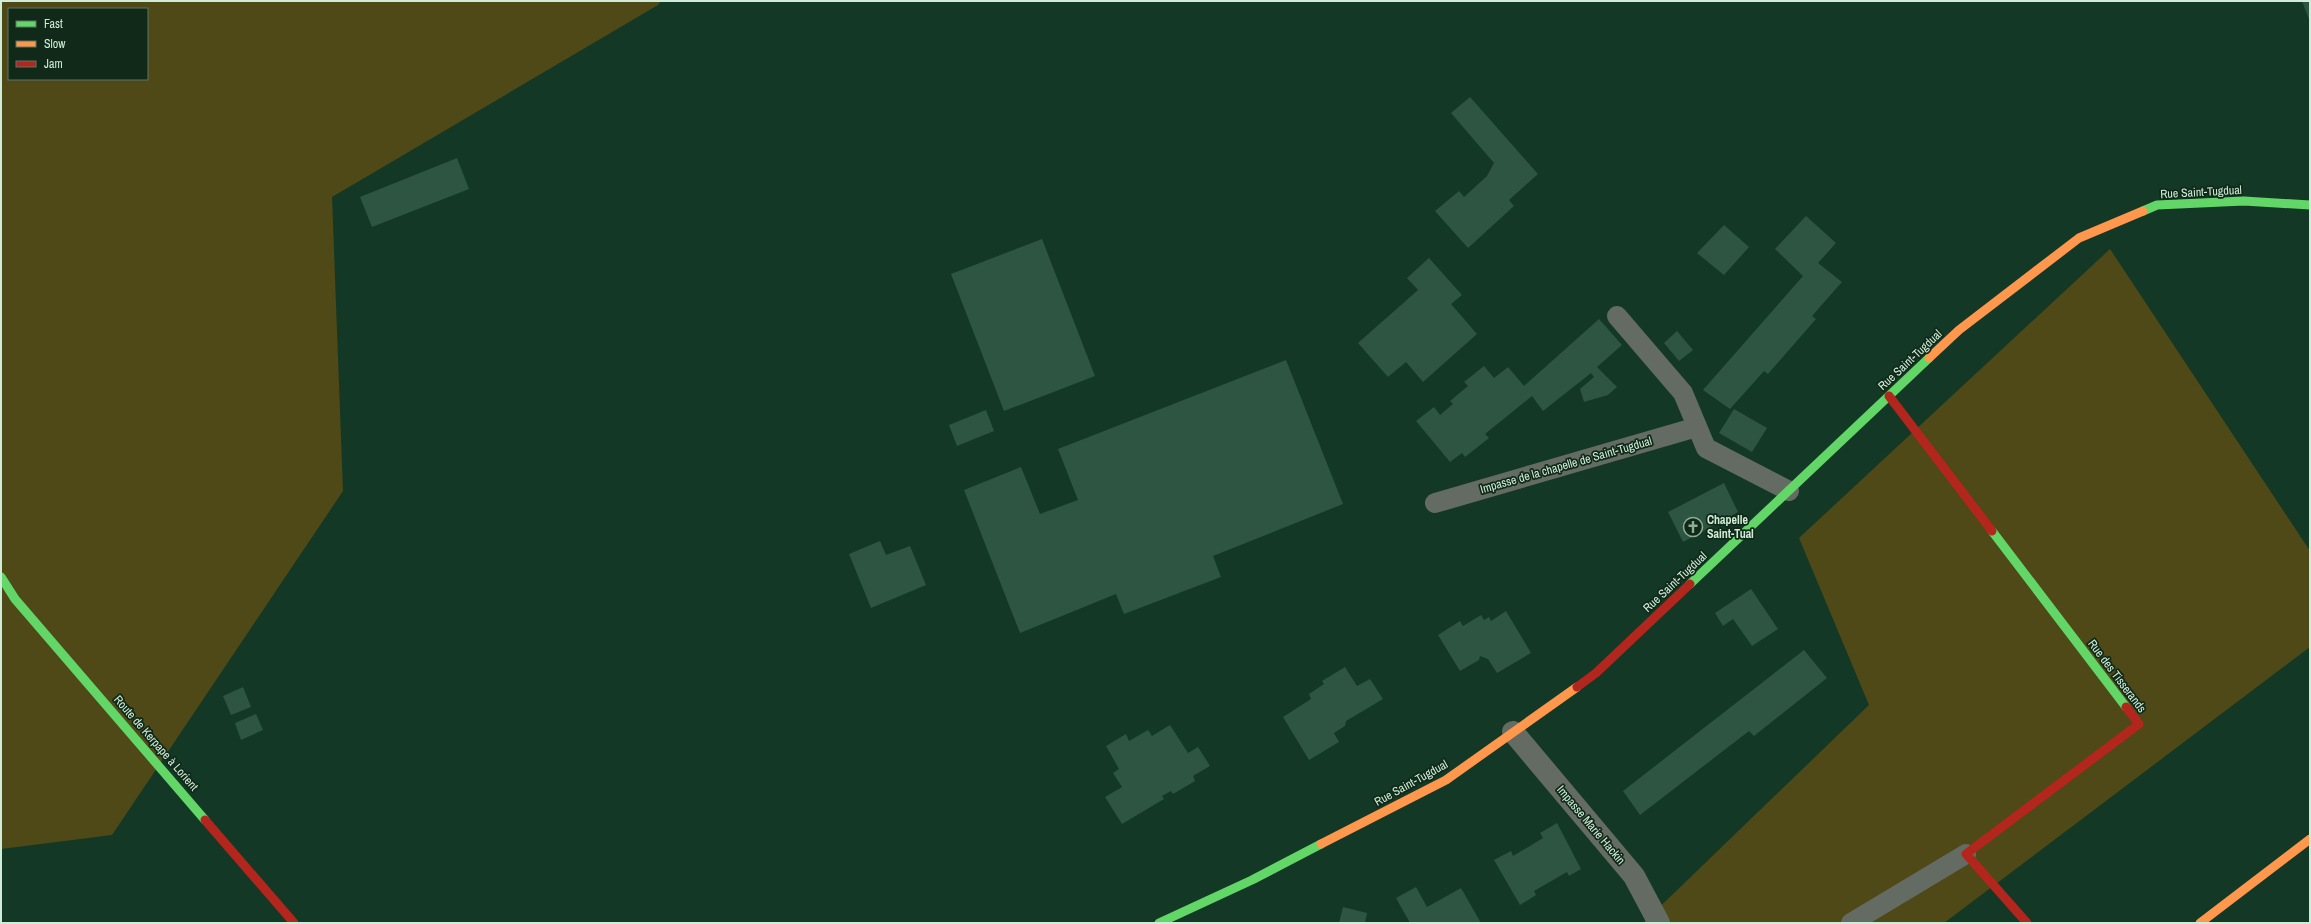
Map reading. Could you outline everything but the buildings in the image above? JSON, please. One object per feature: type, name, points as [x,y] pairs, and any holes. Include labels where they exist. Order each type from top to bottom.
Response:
[{"type":"street","name":"Rue Saint-Tugdual","points":[[1159,923],[1252,880],[1446,780],[1596,673],[1959,330],[2079,238],[2157,206],[2244,201],[2310,205]]},
{"type":"street","name":"Rue des Tisserands","points":[[1889,396],[2139,724],[1966,854]]},
{"type":"street","name":"Route de Kerpape à Lorient","points":[[1,577],[15,599],[294,923]]},
{"type":"street","name":"Impasse Marie Hackin","points":[[1513,732],[1634,876],[1660,923]]},
{"type":"street","points":[[2200,923],[2310,839]]},
{"type":"street","points":[[1966,854],[2027,923]]},
{"type":"lane","points":[[1617,316],[1683,393],[1706,448],[1789,490]]},
{"type":"lane","name":"Impasse de la chapelle de Saint-Tugdual","points":[[1435,503],[1697,427]]},
{"type":"lane","points":[[1851,923],[1966,854]]},
{"type":"shaded area","points":[[1,1],[661,1],[658,5],[332,197],[343,491],[112,835],[1,849]]},
{"type":"shaded area","points":[[2110,249],[2310,551],[2310,647],[1944,923],[1643,923],[1869,705],[1799,538]]},
{"type":"traffic: fast","points":[[2143,211],[2157,205],[2244,201],[2310,205]]},
{"type":"traffic: fast","points":[[1690,584],[1929,358]]},
{"type":"traffic: fast","points":[[1992,531],[2126,707]]},
{"type":"traffic: fast","points":[[1,577],[15,599],[205,820]]},
{"type":"traffic: fast","points":[[1159,923],[1252,880],[1321,844]]},
{"type":"traffic: slow","points":[[1929,358],[1959,330],[2079,238],[2143,211]]},
{"type":"traffic: slow","points":[[1321,844],[1446,780],[1577,687]]},
{"type":"traffic: slow","points":[[2200,923],[2310,839]]},
{"type":"traffic: jam","points":[[1889,396],[1992,531]]},
{"type":"traffic: jam","points":[[1577,687],[1596,673],[1690,584]]},
{"type":"traffic: jam","points":[[2027,923],[1966,854],[2139,724],[2126,707]]},
{"type":"traffic: jam","points":[[205,820],[294,923]]},
{"type":"place","name":"Chapelle Saint-Tual","points":[[1693,527]]}]
